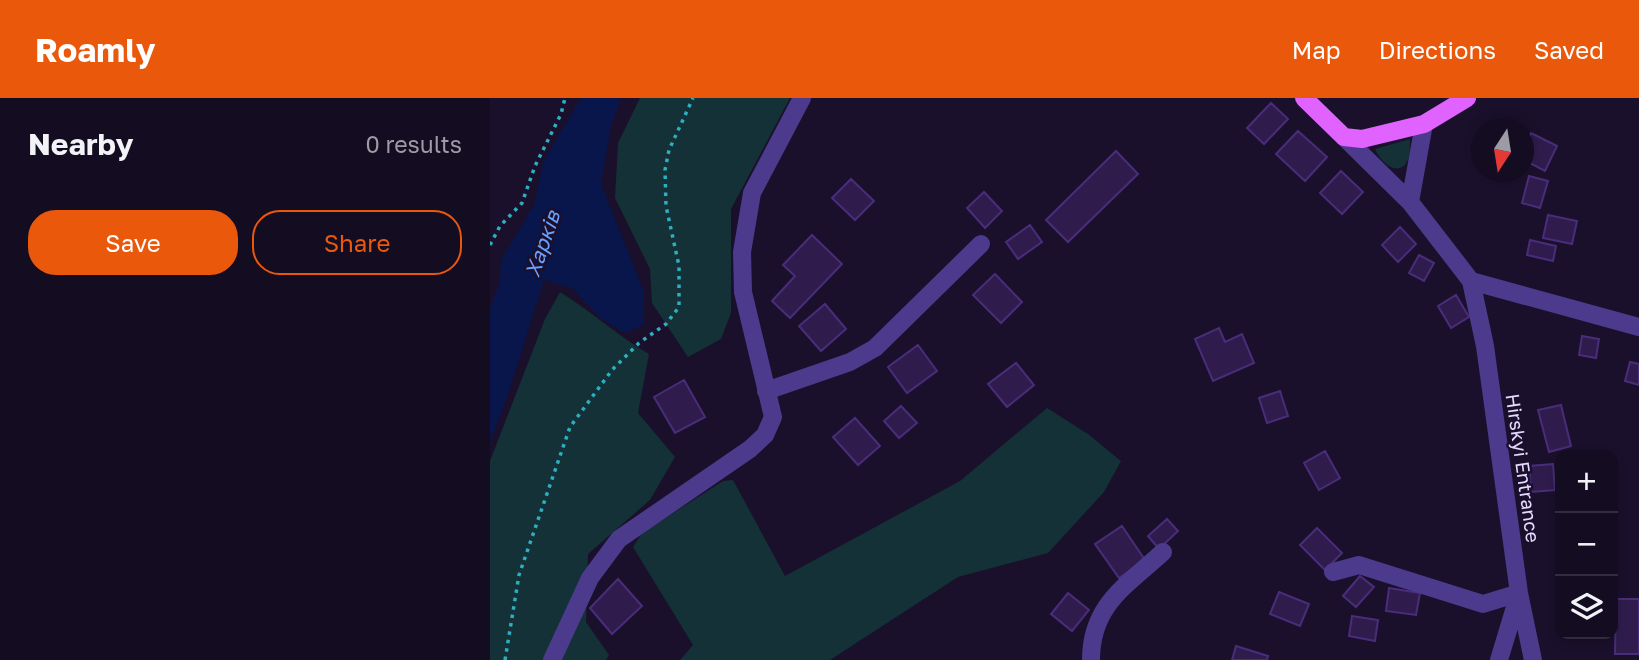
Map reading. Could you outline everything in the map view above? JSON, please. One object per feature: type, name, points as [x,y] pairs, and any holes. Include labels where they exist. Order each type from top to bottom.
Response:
[{"type":"main road","points":[[1304,98],[1343,137],[1362,139],[1424,124],[1467,98]]},
{"type":"street","points":[[552,660],[590,578],[619,539],[750,449],[765,435],[773,417],[743,292],[742,252],[752,193],[802,98]]},
{"type":"street","points":[[1410,202],[1424,124]]},
{"type":"street","points":[[1343,137],[1410,202],[1471,281],[1639,327]]},
{"type":"street","points":[[766,391],[850,362],[875,348],[981,244]]},
{"type":"street","name":"Hirskyi Entrance","points":[[1471,281],[1485,346],[1519,593],[1533,660]]},
{"type":"street","points":[[1091,660],[1095,626],[1106,605],[1163,552]]},
{"type":"street","points":[[1333,572],[1359,565],[1483,604],[1519,593]]},
{"type":"street","points":[[1499,660],[1519,593]]},
{"type":"path","points":[[490,245],[500,226],[522,203],[535,166],[561,114],[565,98]]},
{"type":"path","points":[[505,660],[519,575],[570,427],[612,370],[639,343],[666,324],[679,307],[679,266],[666,206],[665,170],[669,150],[693,98]]},
{"type":"green space","points":[[640,98],[790,98],[731,209],[731,313],[721,339],[688,357],[652,303],[650,269],[615,198],[618,143]]},
{"type":"green space","points":[[1410,139],[1409,157],[1401,168],[1386,164],[1375,149]]},
{"type":"green space","points":[[560,292],[649,354],[638,413],[675,457],[650,500],[588,554],[586,622],[609,655],[606,660],[490,660],[490,461],[545,319]]},
{"type":"green space","points":[[1047,408],[1088,434],[1121,461],[1104,492],[1048,553],[958,577],[830,660],[680,660],[693,645],[633,547],[642,533],[723,481],[733,480],[785,576],[960,481]]},
{"type":"water","name":"Харків","points":[[581,98],[621,98],[611,126],[601,184],[644,292],[644,325],[625,333],[600,318],[572,288],[544,280],[490,441],[490,308],[500,282],[501,260],[535,203],[543,162]]},
{"type":"building","points":[[1271,103],[1288,119],[1264,144],[1247,128]]},
{"type":"building","points":[[1298,131],[1327,157],[1305,181],[1276,154]]},
{"type":"building","points":[[1534,134],[1557,146],[1545,171],[1534,165]]},
{"type":"building","points":[[1116,151],[1138,174],[1068,242],[1046,220]]},
{"type":"building","points":[[1341,171],[1363,192],[1342,214],[1320,193]]},
{"type":"building","points":[[1534,177],[1548,181],[1540,208],[1522,203],[1527,182],[1534,182]]},
{"type":"building","points":[[851,179],[874,201],[855,220],[832,198]]},
{"type":"building","points":[[984,192],[1002,211],[985,228],[967,208]]},
{"type":"building","points":[[1548,215],[1577,221],[1572,244],[1543,238]]},
{"type":"building","points":[[1030,225],[1042,242],[1018,259],[1006,242]]},
{"type":"building","points":[[1400,227],[1416,244],[1398,262],[1382,245]]},
{"type":"building","points":[[812,235],[842,264],[790,318],[772,301],[795,276],[783,265]]},
{"type":"building","points":[[1530,240],[1556,246],[1553,261],[1527,255]]},
{"type":"building","points":[[1419,255],[1434,263],[1424,281],[1409,273]]},
{"type":"building","points":[[995,274],[1022,302],[1001,323],[973,295]]},
{"type":"building","points":[[1456,295],[1469,317],[1451,328],[1438,306]]},
{"type":"building","points":[[825,304],[846,329],[821,351],[799,326]]},
{"type":"building","points":[[1219,328],[1225,342],[1242,334],[1254,363],[1213,381],[1195,339]]},
{"type":"building","points":[[1582,336],[1599,339],[1596,358],[1579,355]]},
{"type":"building","points":[[918,345],[937,371],[907,393],[888,367]]},
{"type":"building","points":[[1630,362],[1639,364],[1639,385],[1625,381]]},
{"type":"building","points":[[1016,363],[1034,385],[1007,407],[988,384]]},
{"type":"building","points":[[684,380],[705,417],[675,433],[654,397]]},
{"type":"building","points":[[1280,391],[1288,416],[1267,423],[1259,398]]},
{"type":"building","points":[[1561,405],[1571,446],[1549,452],[1538,410]]},
{"type":"building","points":[[901,406],[917,423],[899,438],[884,421]]},
{"type":"building","points":[[855,418],[880,446],[858,465],[833,437]]},
{"type":"building","points":[[1325,451],[1340,478],[1319,490],[1304,463]]},
{"type":"building","points":[[1553,464],[1555,490],[1531,492],[1529,466]]},
{"type":"building","points":[[1167,519],[1178,531],[1159,549],[1148,536]]},
{"type":"building","points":[[1122,526],[1145,560],[1119,578],[1095,544]]},
{"type":"building","points":[[1317,528],[1342,553],[1325,570],[1300,545]]},
{"type":"building","points":[[1360,576],[1374,587],[1356,607],[1343,596]]},
{"type":"building","points":[[618,579],[642,606],[612,634],[590,608]]},
{"type":"building","points":[[1389,588],[1420,593],[1416,615],[1386,611]]},
{"type":"building","points":[[1279,592],[1309,604],[1300,626],[1270,614]]},
{"type":"building","points":[[1068,593],[1089,610],[1072,631],[1051,614]]},
{"type":"building","points":[[1618,599],[1639,599],[1639,654],[1615,654],[1615,639],[1618,639]]},
{"type":"building","points":[[1352,616],[1378,620],[1375,641],[1349,636]]},
{"type":"building","points":[[1236,646],[1268,656],[1267,660],[1232,660]]}]
